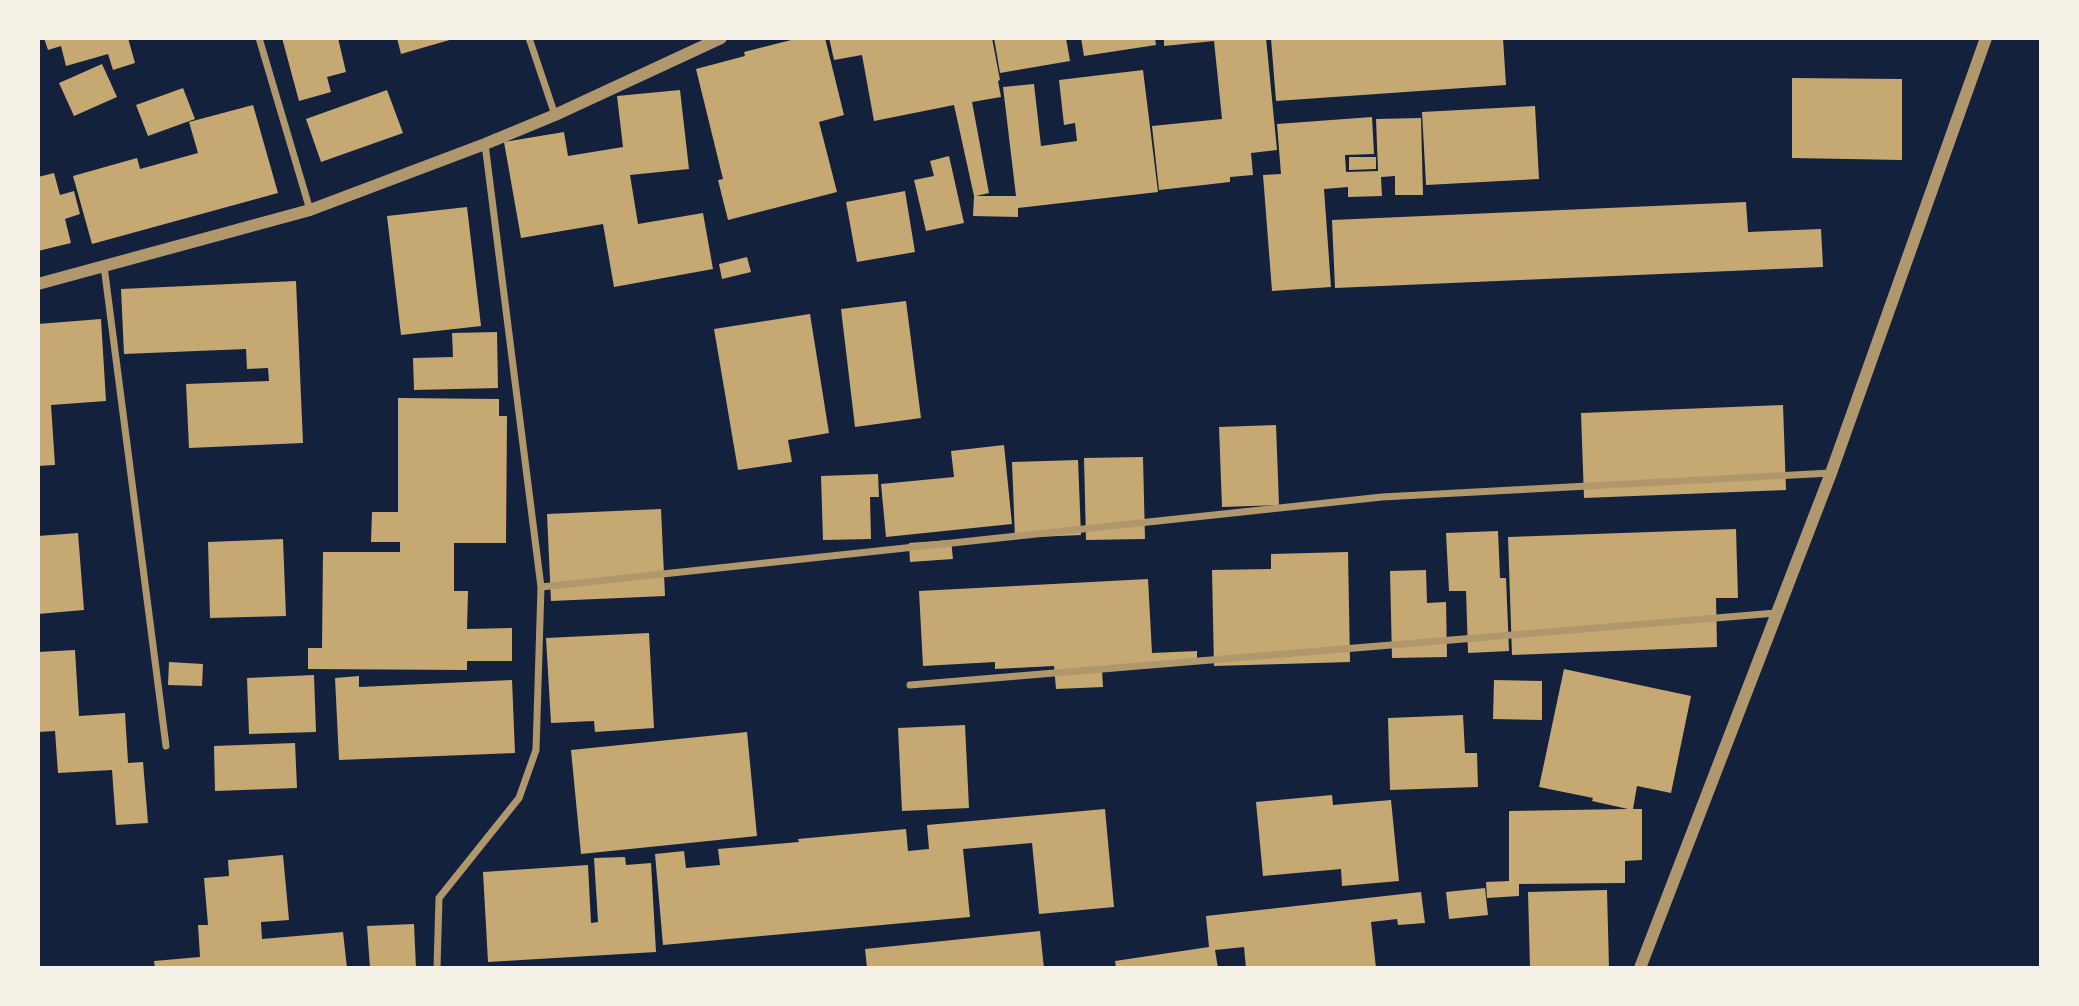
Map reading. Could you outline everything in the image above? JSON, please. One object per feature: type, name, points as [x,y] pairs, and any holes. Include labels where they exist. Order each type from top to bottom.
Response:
[{"type":"street","points":[[259,38],[310,210]]},
{"type":"street","points":[[529,38],[555,115]]},
{"type":"street","points":[[38,284],[310,210],[555,115],[721,38]]},
{"type":"street","points":[[1637,967],[1830,473],[1986,38]]},
{"type":"street","points":[[437,968],[439,898],[519,798],[536,750],[541,587],[485,144]]},
{"type":"street","points":[[104,266],[166,746]]},
{"type":"street","points":[[541,587],[1382,497],[1830,473]]},
{"type":"street","points":[[910,685],[1776,613]]},
{"type":"building","points":[[44,38],[128,38],[135,63],[113,70],[108,54],[66,66],[61,46],[48,50]]},
{"type":"building","points":[[282,38],[338,38],[346,72],[327,77],[331,92],[299,101]]},
{"type":"building","points":[[397,38],[453,38],[453,39],[401,54]]},
{"type":"building","points":[[799,38],[825,38],[844,115],[819,122],[837,192],[728,220],[718,180],[723,179],[696,69],[745,56],[744,52]]},
{"type":"building","points":[[829,38],[992,38],[1001,97],[972,102],[989,193],[976,196],[1016,196],[1003,87],[1034,84],[1041,146],[1077,141],[1075,123],[1064,125],[1059,80],[1143,70],[1158,192],[1018,208],[1018,217],[973,216],[974,196],[954,105],[874,121],[862,55],[834,60]]},
{"type":"building","points":[[994,38],[1066,38],[1070,61],[1000,73]]},
{"type":"building","points":[[1081,38],[1155,38],[1156,45],[1084,56]]},
{"type":"building","points":[[1164,38],[1266,38],[1277,150],[1251,153],[1253,175],[1230,177],[1230,182],[1159,190],[1152,126],[1222,119],[1214,41],[1164,46]]},
{"type":"building","points":[[1503,38],[1506,85],[1276,101],[1271,39]]},
{"type":"building","points":[[102,64],[117,97],[74,116],[59,83]]},
{"type":"building","points":[[1792,78],[1902,79],[1902,160],[1792,158]]},
{"type":"building","points":[[183,88],[195,119],[148,136],[136,105]]},
{"type":"building","points":[[387,90],[403,133],[321,162],[306,119]]},
{"type":"building","points":[[680,90],[689,169],[630,175],[638,224],[703,213],[713,269],[614,287],[603,224],[521,238],[504,142],[564,132],[568,156],[623,147],[617,96]]},
{"type":"building","points":[[253,105],[278,193],[92,244],[73,176],[137,158],[140,169],[198,153],[189,122]]},
{"type":"building","points":[[1535,106],[1539,179],[1426,185],[1422,112]]},
{"type":"building","points":[[1372,117],[1374,154],[1345,155],[1346,172],[1378,171],[1376,119],[1421,118],[1423,195],[1395,195],[1395,176],[1381,177],[1382,196],[1348,197],[1348,187],[1324,189],[1331,287],[1272,291],[1263,175],[1281,174],[1277,124]]},
{"type":"building","points":[[949,156],[964,223],[926,231],[914,180],[934,176],[930,161]]},
{"type":"building","points":[[1349,157],[1376,157],[1376,169],[1349,170]]},
{"type":"building","points":[[54,173],[60,195],[74,191],[80,214],[65,219],[71,243],[38,251],[38,177]]},
{"type":"building","points":[[905,191],[915,252],[857,262],[846,202]]},
{"type":"building","points":[[1746,202],[1748,232],[1821,229],[1823,267],[1335,288],[1332,220]]},
{"type":"building","points":[[467,207],[481,326],[401,335],[387,216]]},
{"type":"building","points":[[747,257],[751,272],[722,279],[719,264]]},
{"type":"building","points":[[296,281],[303,443],[189,448],[186,384],[269,381],[268,368],[247,369],[246,349],[124,354],[121,289]]},
{"type":"building","points":[[906,301],[921,418],[855,427],[841,309]]},
{"type":"building","points":[[810,314],[829,433],[788,440],[792,462],[738,470],[714,329]]},
{"type":"building","points":[[101,319],[106,401],[51,405],[55,465],[38,466],[38,324]]},
{"type":"building","points":[[497,332],[498,388],[414,390],[413,358],[453,357],[452,333]]},
{"type":"building","points":[[398,398],[499,399],[499,416],[507,416],[506,543],[454,543],[454,591],[468,591],[467,629],[512,628],[512,661],[467,661],[467,670],[308,669],[308,648],[322,648],[323,552],[400,552],[400,542],[371,542],[372,512],[398,512]]},
{"type":"building","points":[[1783,405],[1786,490],[1584,498],[1581,413]]},
{"type":"building","points":[[1276,425],[1279,505],[1222,507],[1219,427]]},
{"type":"building","points":[[1004,445],[1012,524],[886,537],[881,484],[954,477],[951,451]]},
{"type":"building","points":[[1143,457],[1145,539],[1086,540],[1084,458]]},
{"type":"building","points":[[1078,460],[1081,535],[1015,538],[1012,462]]},
{"type":"building","points":[[878,474],[879,497],[870,497],[871,539],[823,540],[821,476]]},
{"type":"building","points":[[661,509],[665,596],[551,601],[547,514]]},
{"type":"building","points":[[1736,529],[1738,598],[1716,598],[1717,647],[1512,655],[1508,537]]},
{"type":"building","points":[[1498,531],[1500,578],[1506,578],[1509,651],[1468,653],[1466,591],[1449,591],[1446,533]]},
{"type":"building","points":[[78,533],[84,610],[38,614],[38,536]]},
{"type":"building","points":[[283,539],[286,616],[210,618],[208,542]]},
{"type":"building","points":[[951,540],[953,559],[910,562],[909,543]]},
{"type":"building","points":[[1348,552],[1350,662],[1214,666],[1212,570],[1271,569],[1271,554]]},
{"type":"building","points":[[1426,570],[1427,603],[1446,602],[1447,657],[1392,658],[1390,571]]},
{"type":"building","points":[[1148,579],[1152,653],[1197,651],[1197,664],[1102,669],[1103,687],[1056,689],[1054,666],[995,669],[995,662],[923,666],[919,591]]},
{"type":"building","points":[[649,633],[654,728],[595,732],[594,721],[551,723],[546,638]]},
{"type":"building","points":[[75,650],[79,716],[125,713],[128,763],[143,762],[148,823],[116,825],[112,770],[58,773],[55,731],[38,732],[38,652]]},
{"type":"building","points":[[169,662],[203,664],[202,686],[168,685]]},
{"type":"building","points":[[1564,669],[1691,696],[1671,793],[1637,786],[1633,809],[1642,809],[1642,860],[1625,861],[1625,883],[1519,884],[1519,896],[1487,898],[1486,882],[1509,881],[1509,811],[1628,809],[1592,801],[1593,798],[1539,787]]},
{"type":"building","points":[[314,675],[316,732],[249,734],[247,678]]},
{"type":"building","points":[[359,676],[359,687],[512,680],[515,753],[339,760],[335,678]]},
{"type":"building","points":[[1494,680],[1542,681],[1542,720],[1493,719]]},
{"type":"building","points":[[1463,715],[1465,753],[1477,753],[1478,787],[1390,790],[1388,718]]},
{"type":"building","points":[[965,725],[969,808],[902,811],[898,728]]},
{"type":"building","points":[[747,732],[757,836],[581,854],[571,750]]},
{"type":"building","points":[[295,743],[297,788],[215,791],[214,746]]},
{"type":"building","points":[[1332,795],[1333,805],[1391,800],[1399,881],[1342,886],[1341,869],[1263,876],[1256,802]]},
{"type":"building","points":[[1105,809],[1114,907],[1039,914],[1032,843],[963,849],[970,917],[663,945],[655,854],[684,851],[686,868],[720,865],[718,849],[906,829],[908,851],[929,849],[927,825]]},
{"type":"building","points":[[283,855],[289,920],[261,922],[262,939],[343,932],[347,968],[155,968],[154,961],[200,957],[198,925],[208,925],[204,878],[229,876],[228,860]]},
{"type":"building","points":[[625,857],[626,865],[651,863],[656,952],[488,962],[483,872],[588,865],[591,923],[598,922],[594,858]]},
{"type":"building","points":[[1485,888],[1488,915],[1449,919],[1446,892]]},
{"type":"building","points":[[1607,890],[1609,968],[1530,968],[1528,892]]},
{"type":"building","points":[[1421,892],[1425,923],[1398,925],[1397,919],[1371,922],[1376,968],[1246,968],[1244,947],[1215,950],[1218,968],[1116,968],[1115,961],[1209,947],[1206,916]]},
{"type":"building","points":[[414,924],[416,968],[370,968],[367,926]]},
{"type":"building","points":[[1040,931],[1044,968],[867,968],[865,949]]}]
